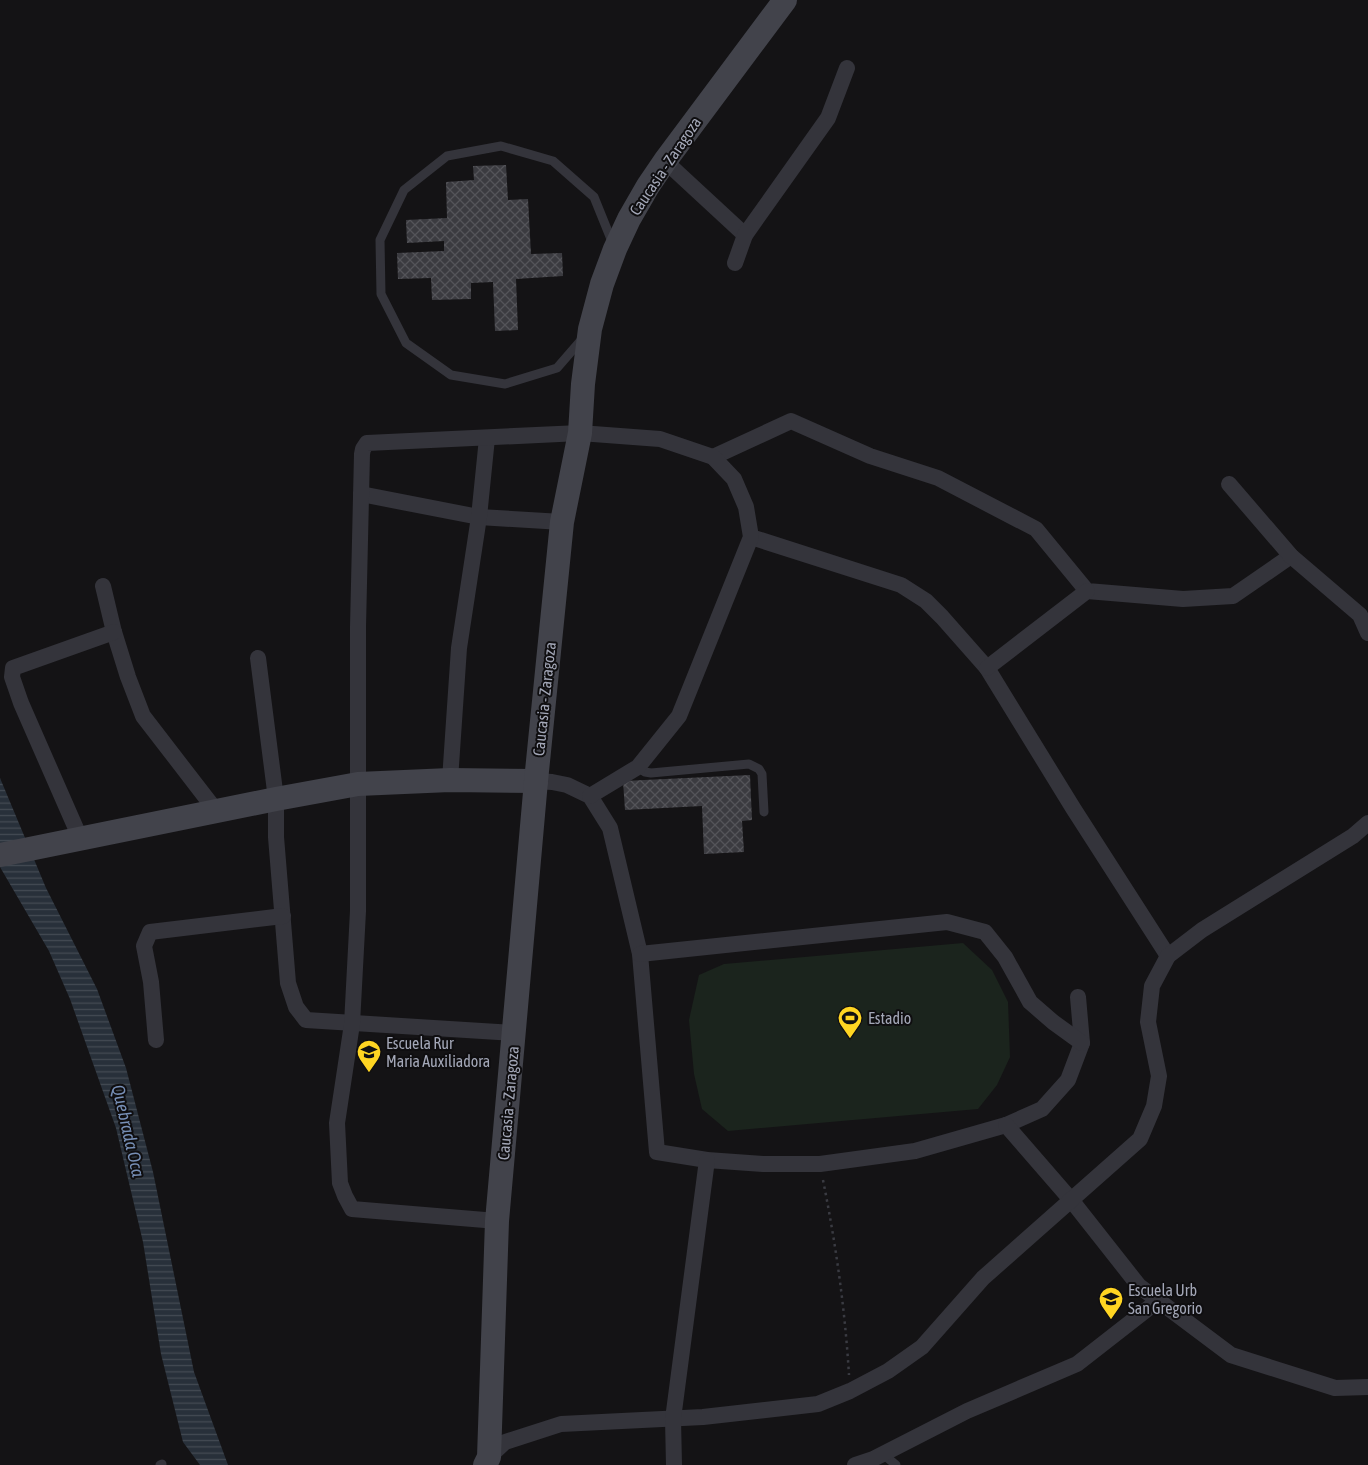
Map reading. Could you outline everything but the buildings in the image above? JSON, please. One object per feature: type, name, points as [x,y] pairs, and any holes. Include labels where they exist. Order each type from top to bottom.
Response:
[{"type":"main road","name":"Caucasia - Zaragoza","points":[[487,1461],[496,1222],[536,781],[562,522],[580,433],[583,384],[590,328],[614,249],[629,219],[665,162],[785,0]]},
{"type":"main road","points":[[0,855],[358,784],[450,780],[536,781]]},
{"type":"street","points":[[736,263],[745,235],[828,118],[847,68]]},
{"type":"street","points":[[665,162],[745,235]]},
{"type":"street","points":[[714,457],[791,421],[870,456],[938,478],[1036,529],[1087,591]]},
{"type":"street","points":[[496,1222],[352,1209],[340,1183],[337,1123],[352,1024],[358,911],[360,494],[362,454],[363,449],[368,443],[580,433],[660,439],[714,457],[734,479],[746,507],[751,537],[679,716],[638,767],[590,796]]},
{"type":"street","points":[[450,780],[459,648],[479,517],[487,438]]},
{"type":"street","points":[[1229,484],[1291,556],[1360,615],[1368,633]]},
{"type":"street","points":[[360,494],[479,517],[562,522]]},
{"type":"street","points":[[751,537],[901,585],[926,601],[937,612],[987,668],[1168,956]]},
{"type":"street","points":[[987,668],[1087,591],[1183,599],[1233,596],[1291,556]]},
{"type":"street","points":[[103,586],[114,632],[143,716],[217,812]]},
{"type":"street","points":[[81,840],[21,703],[12,678],[12,670],[13,668],[114,632]]},
{"type":"street","points":[[258,658],[276,799],[276,837],[288,983],[296,1007],[306,1020],[514,1033]]},
{"type":"street","points":[[536,781],[567,785],[590,796],[610,828],[640,954],[657,1152],[707,1160],[764,1164],[820,1164],[915,1151],[1006,1124],[1042,1108],[1068,1080],[1082,1043],[1078,996]]},
{"type":"street","points":[[487,1461],[505,1442],[561,1424],[703,1417],[818,1404],[850,1391],[888,1371],[922,1347],[983,1278],[1072,1201],[1140,1138],[1154,1106],[1159,1076],[1148,1022],[1152,986],[1168,956],[1202,930],[1353,836],[1368,823]]},
{"type":"street","points":[[156,1040],[151,982],[144,946],[150,932],[283,916]]},
{"type":"street","points":[[640,954],[947,922],[985,932],[1005,957],[1030,1002],[1082,1043]]},
{"type":"street","points":[[1006,1124],[1072,1201],[1139,1286],[1231,1355],[1335,1388],[1368,1387]]},
{"type":"street","points":[[674,1465],[673,1419],[707,1160]]},
{"type":"street","points":[[855,1465],[883,1454],[967,1411],[1077,1364],[1159,1300]]},
{"type":"lane","points":[[590,328],[556,368],[504,384],[451,375],[406,343],[381,294],[380,240],[404,190],[447,156],[501,146],[553,160],[594,197],[614,249]]},
{"type":"lane","points":[[638,767],[645,772],[651,773],[749,764],[759,769],[762,774],[764,812]]},
{"type":"lane","points":[[883,1454],[896,1465]]},
{"type":"path","points":[[820,1164],[835,1239],[845,1315],[850,1391]]},
{"type":"shaded area","name":"Estadio","points":[[963,943],[992,970],[1008,1002],[1010,1057],[997,1085],[978,1109],[728,1131],[702,1109],[694,1074],[689,1020],[699,975],[724,964]]},
{"type":"water","name":"Quebrada Oca","points":[[0,778],[46,888],[97,989],[126,1068],[153,1172],[194,1372],[228,1465],[200,1465],[183,1442],[161,1354],[143,1242],[116,1128],[70,999],[49,951],[0,867]]},
{"type":"place","name":"Estadio","points":[[850,1039]]},
{"type":"place","name":"Escuela Rur Maria Auxiliadora","points":[[369,1073]]},
{"type":"place","name":"Escuela Urb San Gregorio","points":[[1111,1320]]}]
